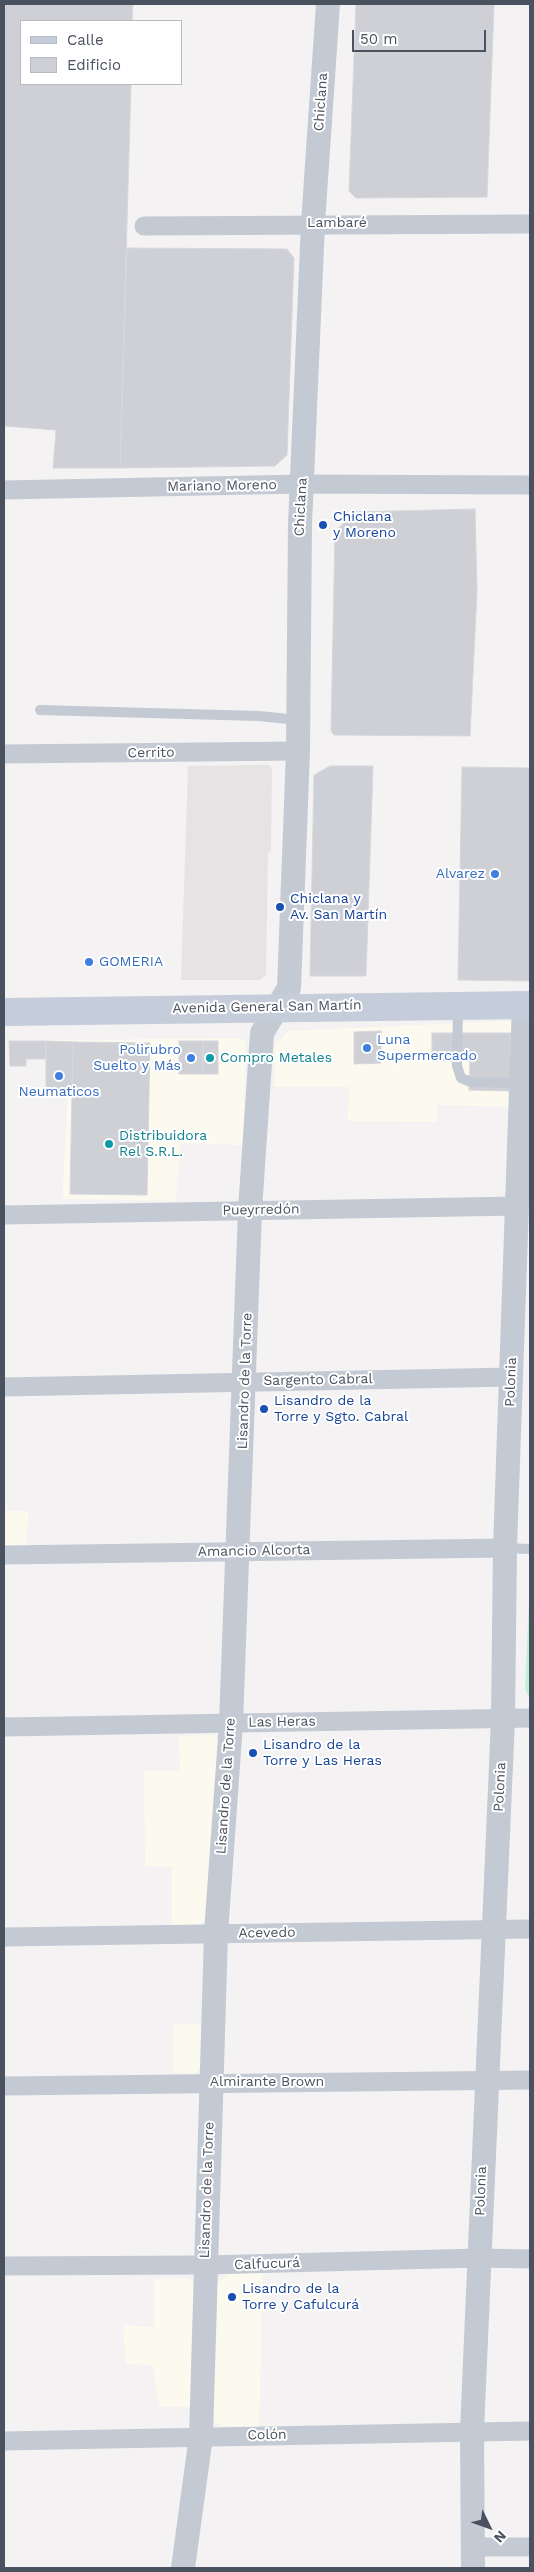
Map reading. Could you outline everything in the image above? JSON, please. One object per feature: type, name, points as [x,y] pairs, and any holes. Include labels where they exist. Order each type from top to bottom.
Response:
[{"type":"main road","name":"Avenida General San Martín","points":[[4,1012],[527,1005]]},
{"type":"street","name":"Chiclana","points":[[277,1007],[289,988],[299,720],[300,524],[313,223],[328,4]]},
{"type":"street","name":"Lambaré","points":[[144,226],[313,223],[530,224]]},
{"type":"street","name":"Mariano Moreno","points":[[4,490],[302,484],[530,485]]},
{"type":"street","name":"Cerrito","points":[[4,754],[298,751]]},
{"type":"street","name":"Polonia","points":[[472,2558],[472,2432],[503,1719],[505,1548],[527,1005]]},
{"type":"street","name":"Lisandro de la Torre","points":[[184,2568],[201,2436],[216,1933],[231,1723],[246,1381],[250,1210],[262,1033],[277,1007]]},
{"type":"street","name":"Pueyrredón","points":[[4,1215],[518,1206]]},
{"type":"street","name":"Sargento Cabral","points":[[4,1386],[512,1377]]},
{"type":"street","name":"Amancio Alcorta","points":[[4,1555],[505,1548]]},
{"type":"street","name":"Las Heras","points":[[4,1727],[530,1718]]},
{"type":"street","name":"Acevedo","points":[[4,1937],[530,1929]]},
{"type":"street","name":"Almirante Brown","points":[[4,2086],[530,2080]]},
{"type":"street","name":"Calfucurá","points":[[4,2266],[205,2265],[479,2258],[530,2259]]},
{"type":"street","name":"Colón","points":[[4,2441],[530,2431]]},
{"type":"street","points":[[472,2558],[530,2547]]},
{"type":"lane","points":[[40,710],[259,716],[299,720]]},
{"type":"lane","points":[[458,1005],[457,1066],[461,1078],[472,1082],[523,1083]]},
{"type":"lane","points":[[505,1548],[530,1549]]},
{"type":"shaded area","points":[[269,765],[272,769],[271,852],[268,853],[266,975],[260,980],[181,980],[188,766]]},
{"type":"shaded area","points":[[512,1022],[517,1107],[437,1105],[437,1122],[348,1121],[349,1087],[274,1087],[275,1045],[288,1031]]},
{"type":"shaded area","points":[[236,1038],[245,1041],[244,1145],[180,1143],[176,1201],[62,1199],[68,1094],[46,1093],[46,1059],[27,1059],[26,1066],[10,1066],[9,1041]]},
{"type":"shaded area","points":[[4,1511],[28,1511],[27,1550],[4,1550]]},
{"type":"shaded area","points":[[213,1735],[219,1743],[205,1920],[200,1925],[172,1927],[172,1866],[145,1866],[144,1771],[180,1771],[179,1736]]},
{"type":"shaded area","points":[[174,2023],[204,2025],[200,2069],[195,2073],[173,2073]]},
{"type":"shaded area","points":[[263,2272],[259,2427],[223,2426],[212,2420],[215,2288],[218,2282],[230,2274]]},
{"type":"shaded area","points":[[185,2278],[196,2284],[197,2290],[190,2407],[159,2407],[153,2365],[126,2364],[123,2325],[154,2327],[154,2279]]},
{"type":"green space","points":[[530,1582],[530,1699],[525,1689]]},
{"type":"building","points":[[4,4],[133,4],[132,20],[20,20],[20,85],[131,85],[120,468],[53,468],[56,430],[4,426]]},
{"type":"building","points":[[356,4],[494,4],[487,197],[356,198],[349,191]]},
{"type":"building","points":[[127,248],[287,249],[294,258],[287,455],[275,466],[120,468]]},
{"type":"building","points":[[475,509],[477,591],[470,736],[334,735],[331,731],[335,532],[354,512]]},
{"type":"building","points":[[330,766],[373,766],[366,976],[310,976],[314,775]]},
{"type":"building","name":"Alvarez","points":[[462,767],[530,768],[530,981],[458,980]]},
{"type":"building","name":"Luna Supermercado","points":[[381,1031],[381,1063],[354,1064],[354,1032]]},
{"type":"building","points":[[432,1033],[511,1033],[510,1091],[469,1090],[470,1061],[432,1061]]},
{"type":"building","points":[[9,1041],[46,1041],[46,1059],[26,1059],[26,1066],[10,1066]]},
{"type":"building","name":"Neumaticos","points":[[46,1041],[73,1042],[72,1093],[46,1093]]},
{"type":"building","name":"Polirubro Suelto y Más","points":[[179,1041],[203,1041],[203,1074],[179,1074]]},
{"type":"building","name":"Compro Metales","points":[[203,1041],[218,1041],[218,1074],[203,1074]]},
{"type":"building","name":"Distribuidora Rel S.R.L.","points":[[73,1042],[150,1043],[147,1195],[70,1194]]},
{"type":"place","name":"Chiclana y Moreno","points":[[323,525]]},
{"type":"place","name":"Alvarez","points":[[495,874]]},
{"type":"place","name":"Chiclana y Av. San Martín","points":[[280,907]]},
{"type":"place","name":"GOMERIA","points":[[89,962]]},
{"type":"place","name":"Luna Supermercado","points":[[367,1048]]},
{"type":"place","name":"Polirubro Suelto y Más","points":[[191,1058]]},
{"type":"place","name":"Compro Metales","points":[[210,1058]]},
{"type":"place","name":"Neumaticos","points":[[59,1076]]},
{"type":"place","name":"Distribuidora Rel S.R.L.","points":[[109,1144]]},
{"type":"place","name":"Lisandro de la Torre y Sgto. Cabral","points":[[264,1409]]},
{"type":"place","name":"Lisandro de la Torre y Las Heras","points":[[253,1753]]},
{"type":"place","name":"Lisandro de la Torre y Cafulcurá","points":[[232,2297]]}]
